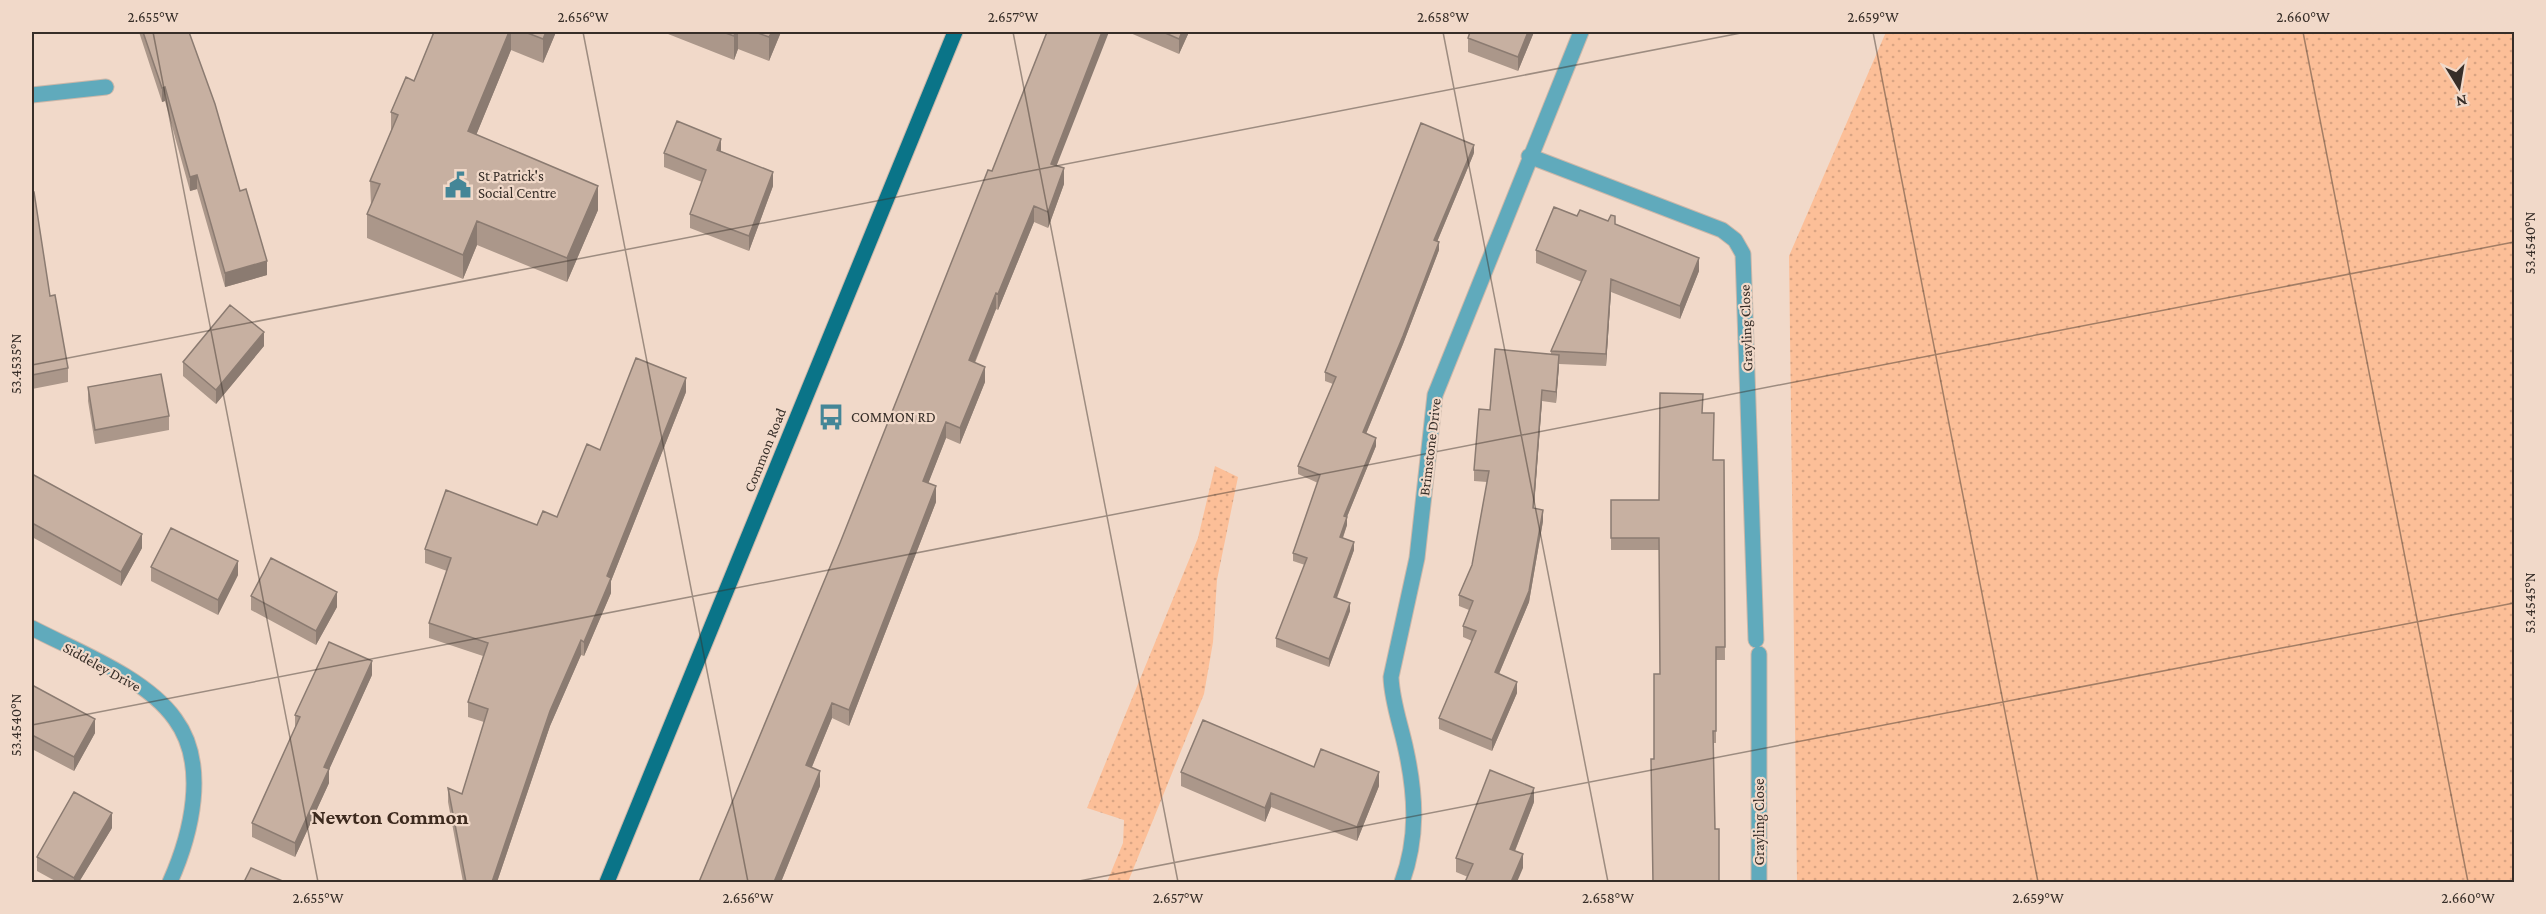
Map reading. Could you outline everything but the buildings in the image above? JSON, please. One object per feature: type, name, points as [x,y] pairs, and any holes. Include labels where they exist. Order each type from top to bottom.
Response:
[{"type":"main road","name":"Common Road","points":[[607,882],[956,32]]},
{"type":"street","name":"Brimstone Drive","points":[[1401,882],[1414,838],[1415,806],[1406,749],[1392,694],[1391,677],[1417,558],[1435,395],[1529,156],[1581,32]]},
{"type":"street","points":[[32,95],[106,87]]},
{"type":"street","name":"Grayling Close","points":[[1529,156],[1722,230],[1735,240],[1743,254],[1757,647],[1759,882]]},
{"type":"street","name":"Siddeley Drive","points":[[32,628],[116,672],[152,696],[175,719],[188,744],[193,767],[193,796],[188,828],[170,882]]},
{"type":"shaded area","points":[[1886,32],[2514,32],[2514,882],[1797,882],[1789,256]]},
{"type":"shaded area","points":[[1215,466],[1238,477],[1217,580],[1213,642],[1204,694],[1128,882],[1107,882],[1123,843],[1124,820],[1087,808],[1198,538]]},
{"type":"place","name":"St Patrick's Social Centre","points":[[458,185]]},
{"type":"place","name":"COMMON RD","points":[[831,417]]},
{"type":"district","name":"Newton Common","points":[[390,817]]}]
